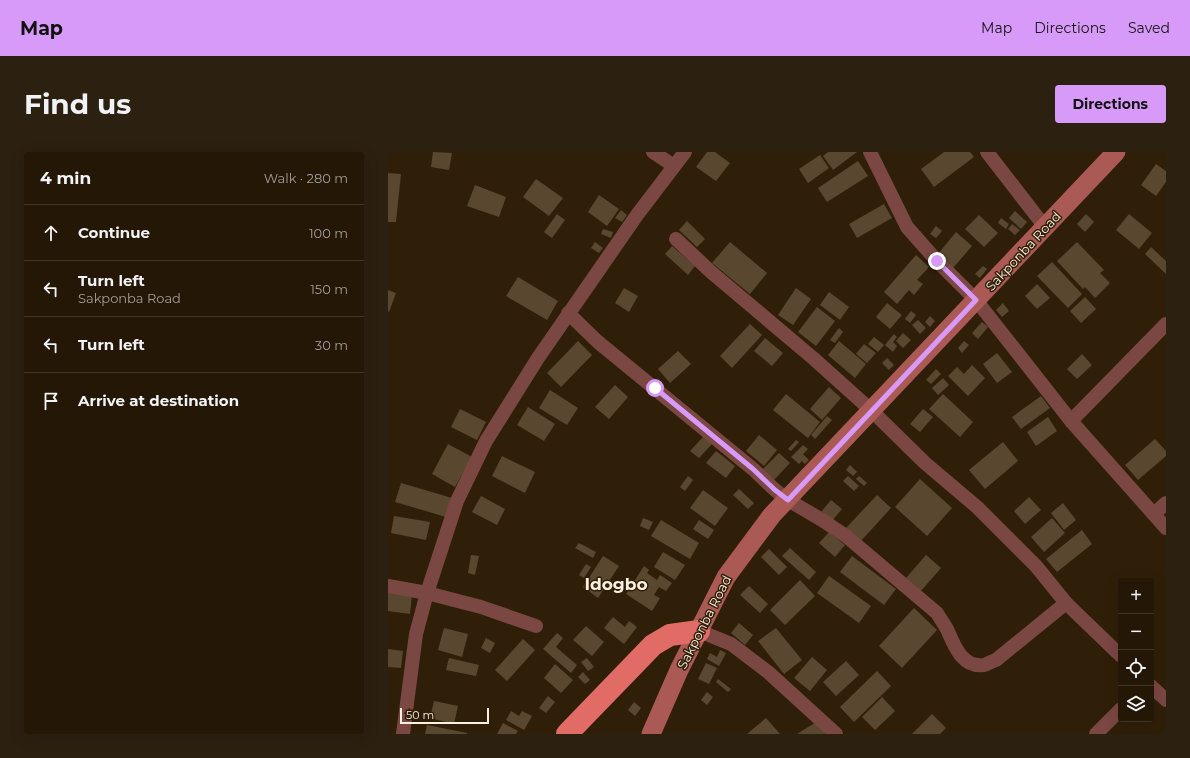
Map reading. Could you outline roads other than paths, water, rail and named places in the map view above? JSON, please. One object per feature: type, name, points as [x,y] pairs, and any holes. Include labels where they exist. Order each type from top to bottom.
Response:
[{"type":"highway","points":[[567,734],[653,645],[670,635],[699,631]]},
{"type":"main road","name":"Sakponba Road","points":[[651,734],[679,670],[726,577],[772,515],[788,500],[1116,152]]},
{"type":"street","points":[[653,152],[674,166]]},
{"type":"street","points":[[403,734],[416,634],[427,593],[457,501],[486,441],[538,358],[568,314],[637,215],[685,152]]},
{"type":"street","points":[[870,152],[907,226],[937,261],[976,300],[1071,421],[1166,528]]},
{"type":"street","points":[[987,152],[1045,227]]},
{"type":"street","points":[[676,240],[813,358],[872,411],[925,463],[977,507],[1036,566],[1066,603],[1118,653]]},
{"type":"street","points":[[568,314],[598,342],[728,448],[775,490],[788,500],[846,536],[937,613],[946,627],[956,649],[965,660],[974,664],[984,665],[996,660],[1066,603]]},
{"type":"street","points":[[1071,421],[1166,324]]},
{"type":"street","points":[[1154,514],[1166,504]]},
{"type":"street","points":[[388,586],[427,593],[482,607],[536,626]]},
{"type":"street","points":[[699,631],[731,644],[768,672],[836,734]]},
{"type":"street","points":[[1154,689],[1166,700]]},
{"type":"street","points":[[1096,734],[1118,712]]},
{"type":"district","name":"Idogbo","points":[[616,584]]}]
